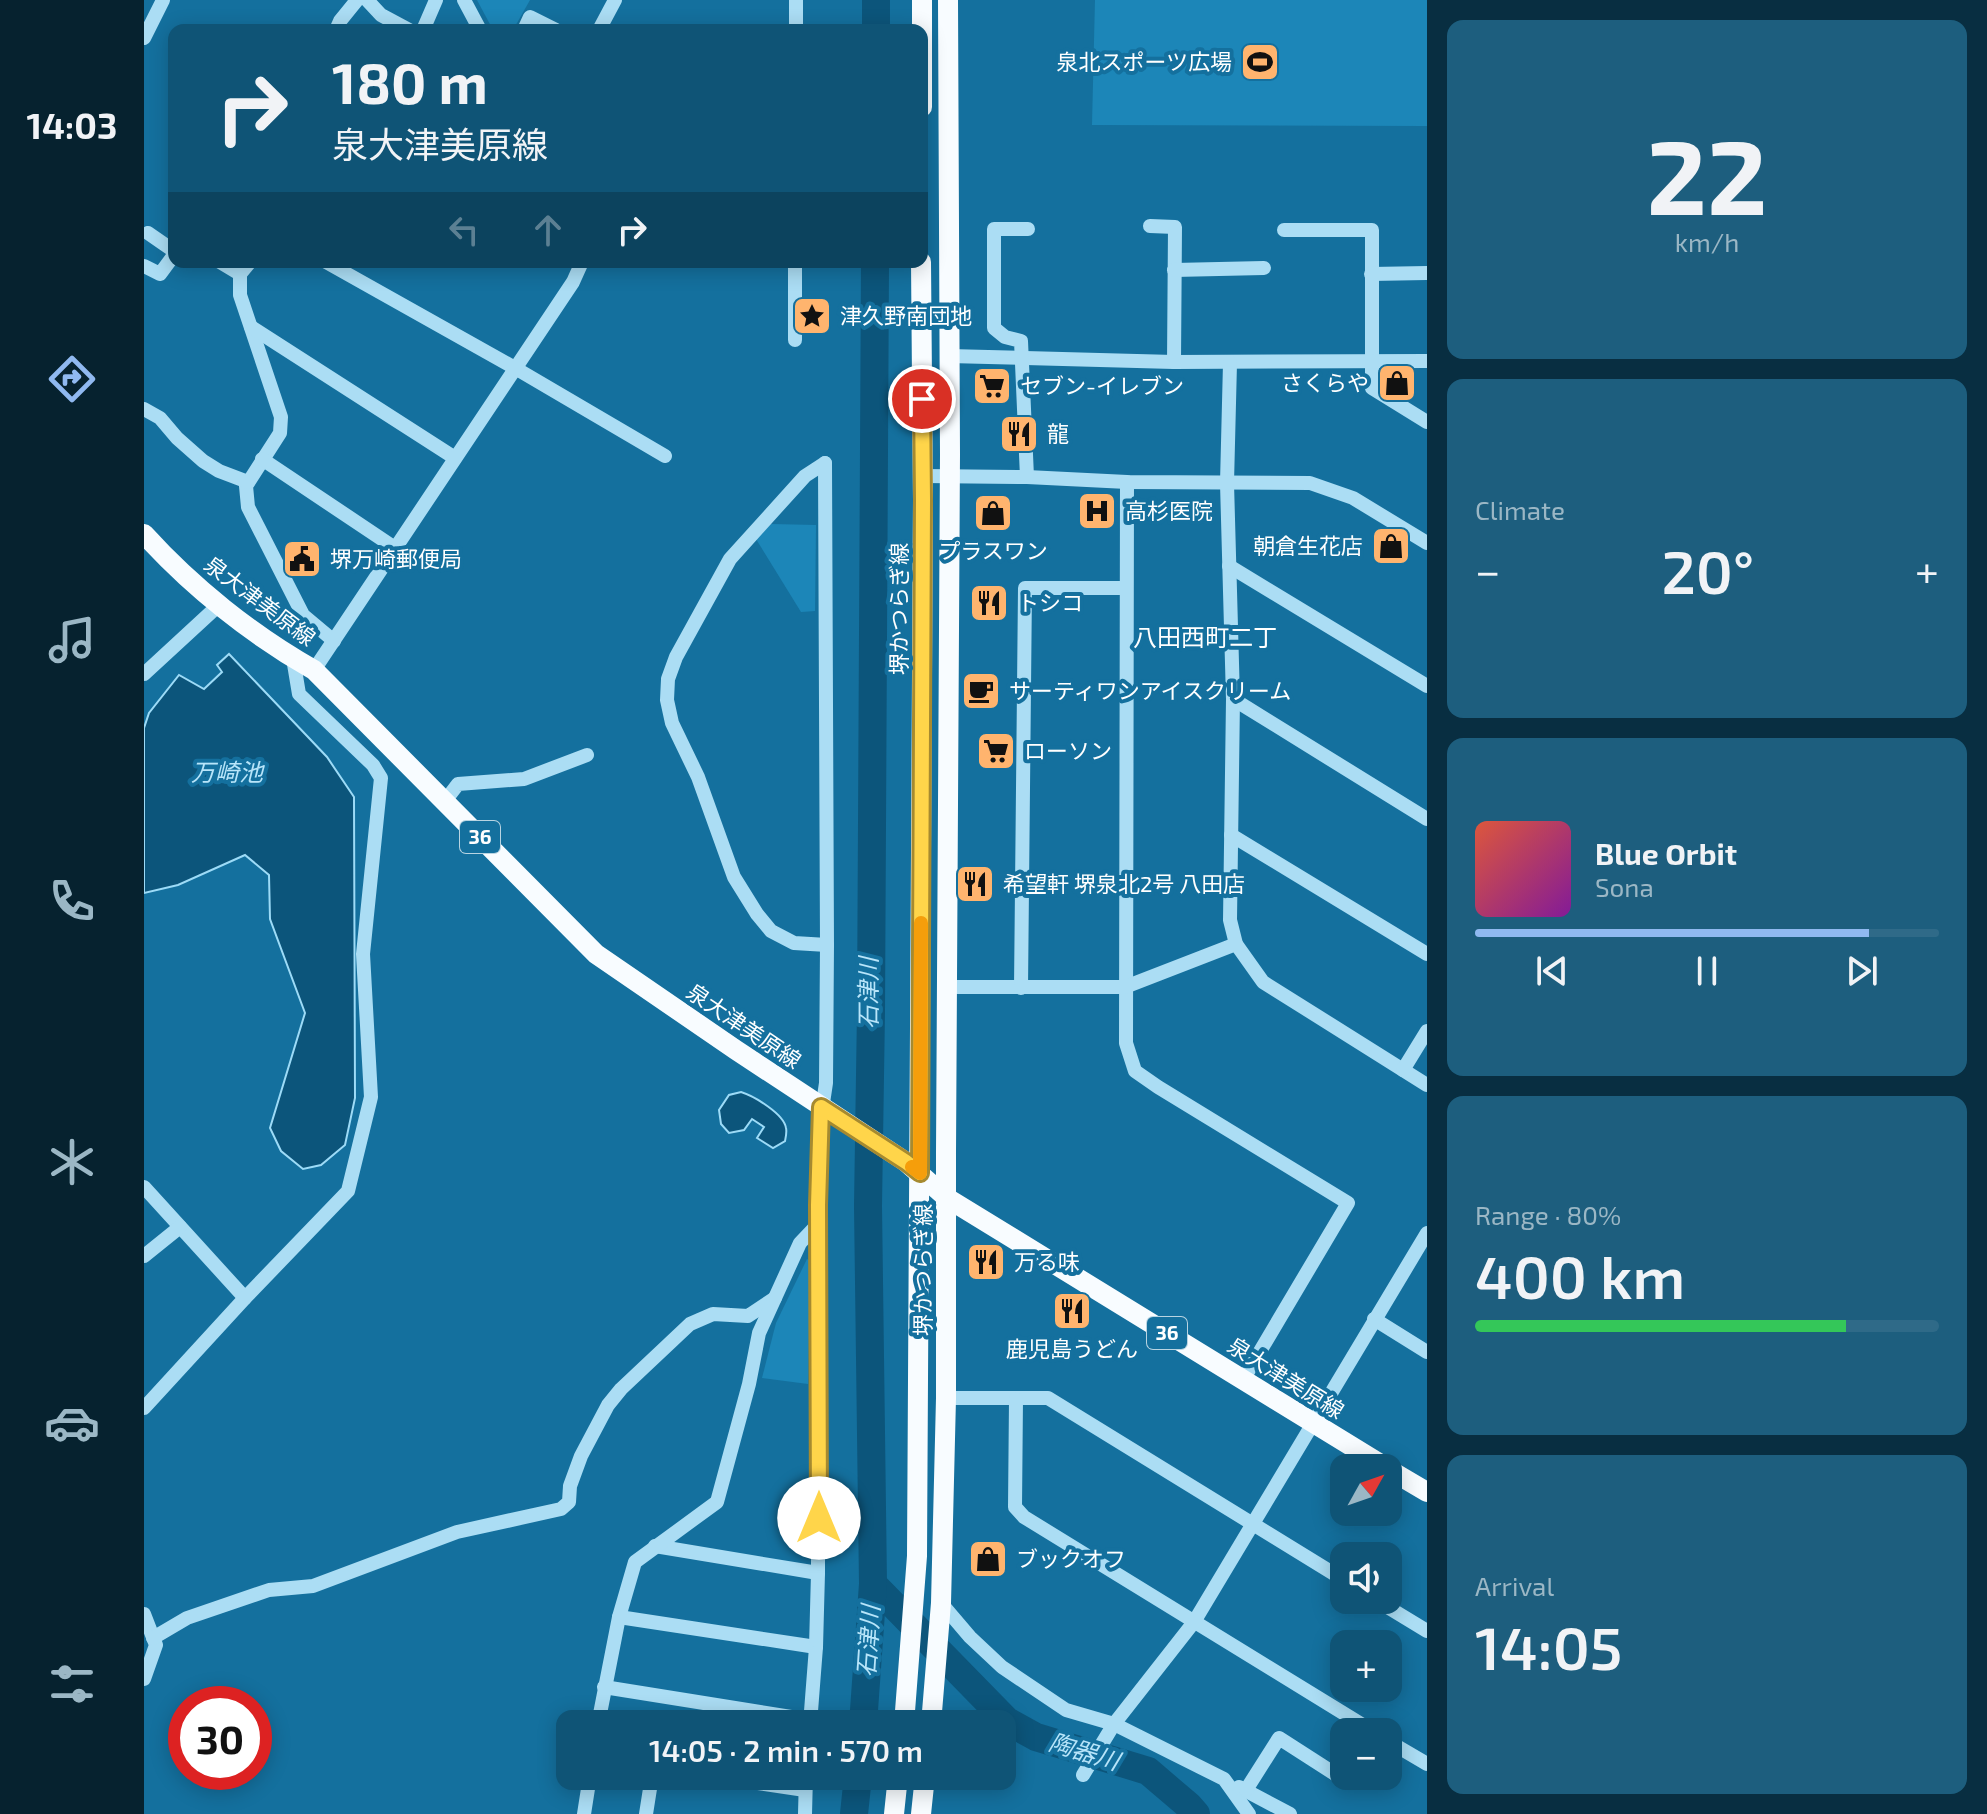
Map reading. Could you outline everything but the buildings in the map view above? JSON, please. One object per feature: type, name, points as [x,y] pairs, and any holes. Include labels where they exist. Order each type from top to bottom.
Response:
[{"type":"main road","points":[[922,0],[922,24]]},
{"type":"main road","name":"堺かつらぎ線","points":[[932,1710],[941,1607],[946,1398],[948,0]]},
{"type":"main road","name":"堺かつらぎ線","points":[[905,1710],[917,1556],[923,476],[921,268]]},
{"type":"main road","name":"泉大津美原線","points":[[144,534],[168,560],[220,604],[314,670],[596,954],[903,1160],[947,1198],[1365,1454]]},
{"type":"main road","name":"泉大津美原線","points":[[1402,1477],[1427,1492]]},
{"type":"main road","points":[[894,1814],[897,1790]]},
{"type":"main road","points":[[921,1814],[924,1790]]},
{"type":"street","points":[[144,38],[163,0]]},
{"type":"street","points":[[339,24],[357,0]]},
{"type":"street","points":[[367,0],[381,15],[398,24]]},
{"type":"street","points":[[426,24],[436,0]]},
{"type":"street","points":[[464,0],[477,24]]},
{"type":"street","points":[[602,24],[615,0]]},
{"type":"street","points":[[796,0],[796,24]]},
{"type":"street","points":[[527,24],[530,17],[544,24]]},
{"type":"street","points":[[1150,226],[1175,227],[1174,362]]},
{"type":"street","points":[[1027,477],[1021,341],[1005,337],[994,328],[994,229],[1028,229]]},
{"type":"street","points":[[1284,230],[1372,230],[1372,388],[1427,422]]},
{"type":"street","points":[[148,233],[168,248]]},
{"type":"street","points":[[144,266],[160,274],[168,262]]},
{"type":"street","points":[[230,268],[240,274]]},
{"type":"street","points":[[245,268],[240,274],[240,295],[281,417],[280,433],[246,486],[248,507],[303,615],[334,641]]},
{"type":"street","points":[[337,268],[665,456]]},
{"type":"street","points":[[314,670],[573,282],[579,268]]},
{"type":"street","points":[[795,268],[795,340]]},
{"type":"street","points":[[1174,270],[1264,268]]},
{"type":"street","points":[[1371,274],[1427,273]]},
{"type":"street","points":[[251,327],[455,458]]},
{"type":"street","points":[[949,356],[1230,363],[1427,361]]},
{"type":"street","points":[[1230,363],[1227,483],[1233,699],[1230,920],[1236,944],[1263,982],[1427,1085]]},
{"type":"street","points":[[144,409],[160,418],[203,461],[248,482]]},
{"type":"street","points":[[262,459],[395,548]]},
{"type":"street","points":[[811,1710],[818,1573],[818,1191],[829,1112],[826,1083],[827,945],[827,867],[825,463],[805,476],[730,559],[676,657],[668,679],[667,700],[672,723],[698,777],[734,877],[757,914],[771,931],[794,943],[827,945]]},
{"type":"street","points":[[923,476],[1310,483],[1353,498],[1427,543]]},
{"type":"street","points":[[1127,482],[1126,1043],[1135,1071],[1348,1203],[1243,1380]]},
{"type":"street","points":[[1229,566],[1427,686]]},
{"type":"street","points":[[1021,988],[1025,588],[1126,588]]},
{"type":"street","points":[[144,674],[220,604]]},
{"type":"street","points":[[144,1408],[348,1191],[371,1097],[363,954],[381,778],[373,765],[299,694],[293,658]]},
{"type":"street","points":[[1233,699],[1427,819]]},
{"type":"street","points":[[445,801],[458,784],[524,779],[587,755]]},
{"type":"street","points":[[1231,835],[1427,954]]},
{"type":"street","points":[[947,987],[1125,987],[1236,944]]},
{"type":"street","points":[[1403,1070],[1427,1031]]},
{"type":"street","points":[[144,1187],[245,1298]]},
{"type":"street","points":[[600,1710],[619,1617],[635,1562],[717,1502],[749,1384],[759,1333],[800,1243],[819,1223]]},
{"type":"street","points":[[144,1256],[180,1227]]},
{"type":"street","points":[[1083,1775],[1111,1728],[1194,1622],[1427,1233]]},
{"type":"street","points":[[153,1638],[187,1618],[269,1590],[313,1586],[457,1532],[561,1509],[569,1502],[570,1486],[581,1456],[608,1405],[621,1389],[690,1324],[713,1314],[748,1316],[775,1298]]},
{"type":"street","points":[[1374,1319],[1427,1352]]},
{"type":"street","points":[[946,1398],[1048,1398],[1330,1571]]},
{"type":"street","points":[[1016,1399],[1015,1507],[1024,1517],[1348,1718]]},
{"type":"street","points":[[655,1546],[818,1573]]},
{"type":"street","points":[[941,1607],[1002,1667],[1066,1710],[1224,1779],[1290,1814]]},
{"type":"street","points":[[144,1614],[156,1645],[144,1679]]},
{"type":"street","points":[[1399,1614],[1427,1631]]},
{"type":"street","points":[[619,1617],[816,1647]]},
{"type":"street","points":[[604,1687],[739,1710]]},
{"type":"street","points":[[1246,1790],[1279,1738],[1330,1771]]},
{"type":"street","points":[[1402,1749],[1427,1764]]},
{"type":"street","points":[[1224,1779],[1249,1814]]},
{"type":"street","points":[[584,1814],[588,1790]]},
{"type":"street","points":[[646,1814],[650,1790]]},
{"type":"street","points":[[805,1814],[806,1790]]},
{"type":"shaded area","points":[[477,0],[530,0],[516,24],[490,24]]},
{"type":"shaded area","name":"泉北スポーツ広場","points":[[1095,0],[1427,0],[1427,126],[1092,125]]},
{"type":"shaded area","points":[[771,524],[816,525],[815,611],[801,612],[756,539]]},
{"type":"shaded area","points":[[807,1259],[810,1261],[808,1384],[762,1378],[776,1323]]},
{"type":"water","name":"万崎池","points":[[229,654],[327,757],[354,797],[355,1098],[345,1145],[321,1165],[303,1169],[281,1151],[270,1128],[305,1013],[270,919],[269,875],[245,855],[178,885],[144,893],[144,728],[149,713],[179,675],[204,689],[222,672],[217,665]]},
{"type":"water","points":[[741,1092],[760,1101],[780,1117],[786,1128],[785,1141],[773,1148],[757,1138],[764,1127],[752,1119],[744,1130],[729,1133],[721,1124],[719,1110],[729,1095]]},
{"type":"waterway","name":"石津川","points":[[876,0],[876,24]]},
{"type":"waterway","name":"石津川","points":[[864,1710],[873,1584],[868,1206],[875,268]]},
{"type":"waterway","name":"陶器川","points":[[873,1584],[1007,1721],[1036,1737],[1148,1771],[1196,1814]]},
{"type":"waterway","name":"石津川","points":[[854,1814],[857,1790]]},
{"type":"slow traffic","points":[[912,1167],[920,1173],[921,923]]},
{"type":"place","name":"泉北スポーツ広場","points":[[1260,62]]},
{"type":"place","name":"津久野南団地","points":[[812,316]]},
{"type":"place","name":"さくらや","points":[[1397,383]]},
{"type":"place","name":"セブン-イレブン","points":[[992,386]]},
{"type":"place","name":"龍","points":[[1019,434]]},
{"type":"place","name":"高杉医院","points":[[1097,511]]},
{"type":"place","name":"プラスワン","points":[[993,513]]},
{"type":"place","name":"朝倉生花店","points":[[1391,546]]},
{"type":"place","name":"堺万崎郵便局","points":[[302,559]]},
{"type":"place","name":"トシコ","points":[[989,603]]},
{"type":"place","name":"サーティワンアイスクリーム","points":[[981,691]]},
{"type":"place","name":"ローソン","points":[[996,751]]},
{"type":"place","name":"希望軒 堺泉北2号 八田店","points":[[975,884]]},
{"type":"place","name":"万る味","points":[[986,1262]]},
{"type":"place","name":"鹿児島うどん","points":[[1072,1311]]},
{"type":"place","name":"ブックオフ","points":[[988,1559]]},
{"type":"district","name":"八田西町二丁","points":[[1205,638]]},
{"type":"route","points":[[819,1518],[818,1205],[821,1107],[920,1173],[922,399]]}]
